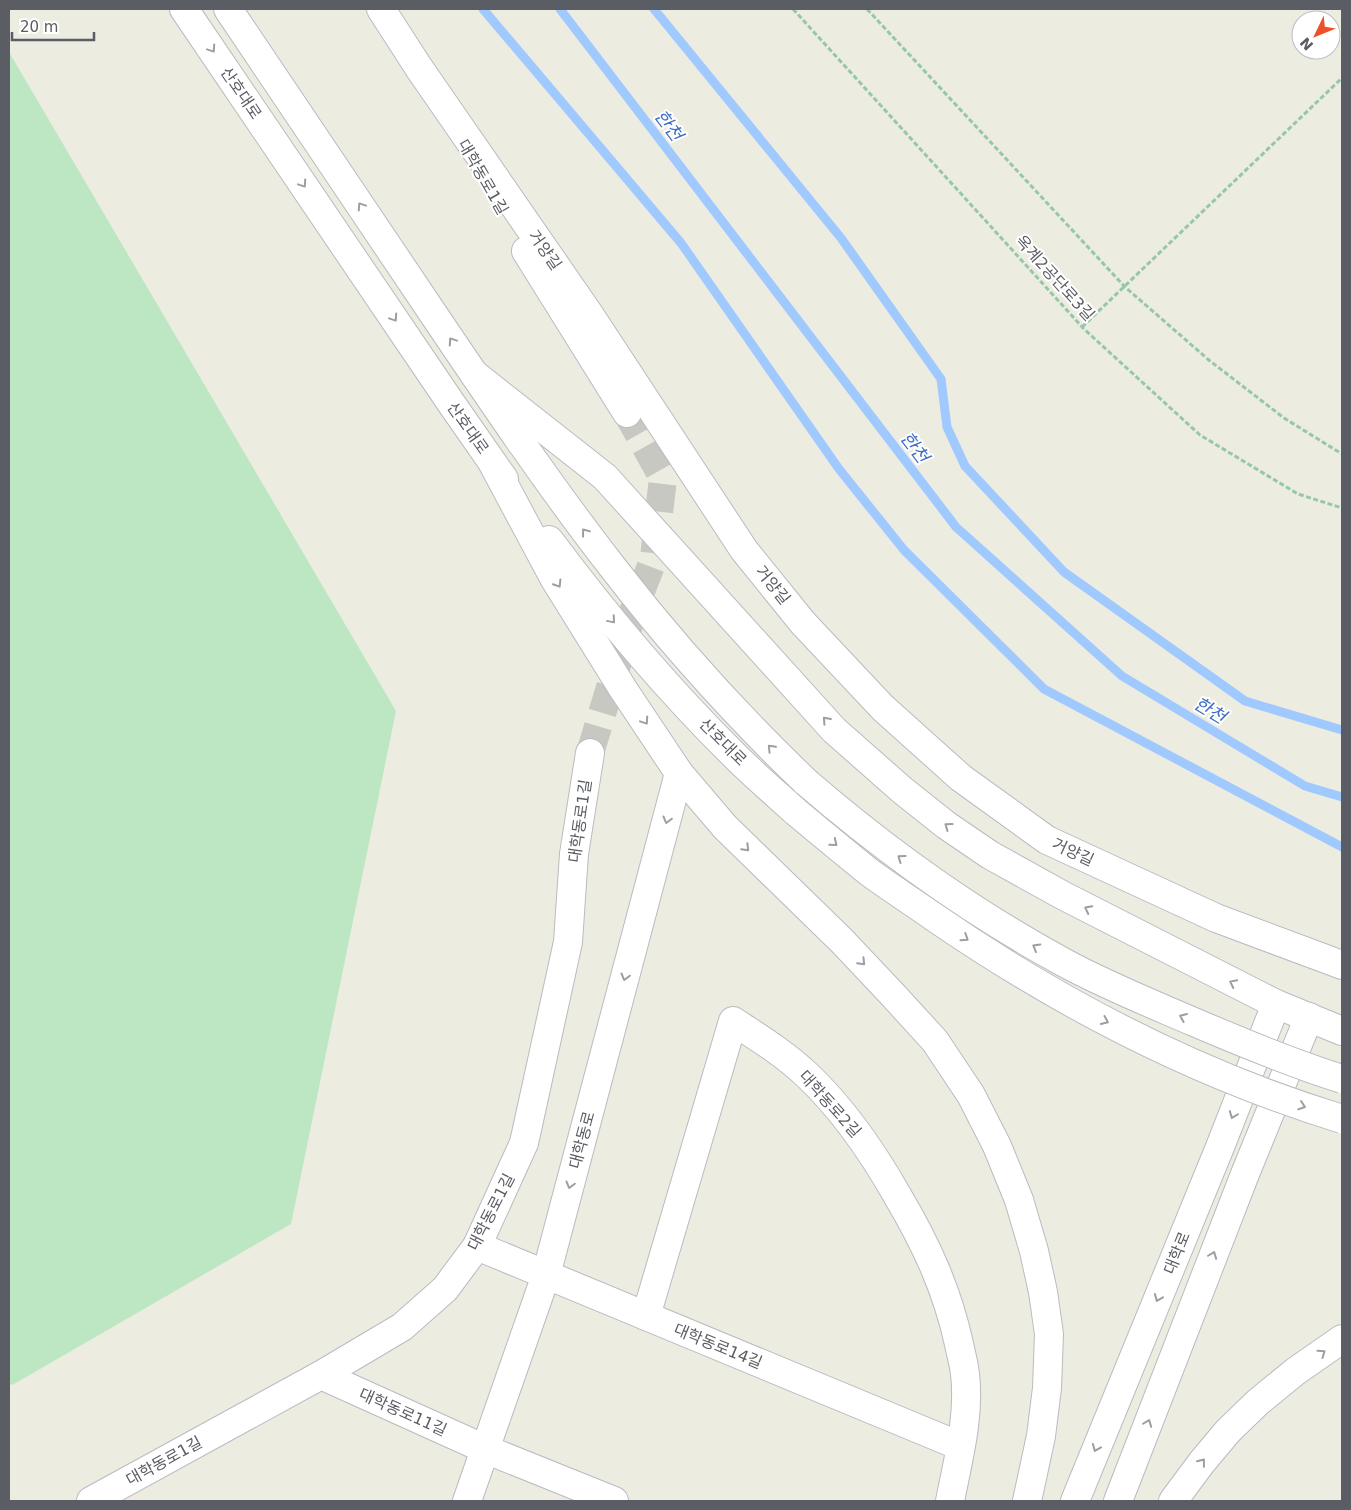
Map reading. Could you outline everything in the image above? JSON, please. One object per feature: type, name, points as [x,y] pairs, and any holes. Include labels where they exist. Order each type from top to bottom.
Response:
[{"type":"street","name":"산호대로","points":[[184,9],[445,395],[572,571],[614,623],[679,697],[734,755],[796,812],[870,872],[1020,974],[1096,1017],[1176,1055],[1263,1092],[1342,1119]]},
{"type":"street","name":"산호대로","points":[[228,9],[474,374],[564,503],[638,599],[721,696],[806,782],[853,822],[967,904],[1014,935],[1064,963],[1115,989],[1270,1054],[1342,1079]]},
{"type":"street","name":"거양길","points":[[382,9],[420,68],[590,314],[744,550],[803,623],[882,708],[961,778],[1047,840],[1216,918],[1342,965]]},
{"type":"street","name":"대학동로1길","points":[[420,68],[544,282],[627,413]]},
{"type":"street","points":[[474,374],[605,478],[834,730],[909,796],[946,825],[998,860],[1064,896],[1276,1004],[1342,1031]]},
{"type":"street","points":[[494,464],[554,578],[679,772],[725,827],[842,941],[935,1041],[971,1095],[997,1146],[1019,1200],[1034,1251],[1043,1292],[1049,1334],[1047,1388],[1041,1436],[1027,1501]]},
{"type":"street","name":"대학동로1길","points":[[106,1499],[402,1327],[444,1288],[477,1246],[524,1143],[568,942],[574,854],[590,753]]},
{"type":"street","name":"대학동로","points":[[467,1501],[546,1275],[679,772]]},
{"type":"street","name":"대학로","points":[[1075,1501],[1220,1148],[1276,1004]]},
{"type":"street","points":[[1118,1501],[1245,1174],[1309,1017]]},
{"type":"street","name":"대학동로2길","points":[[646,1316],[733,1022],[768,1044],[806,1074],[844,1114],[875,1156],[911,1218],[944,1289],[966,1374],[965,1411],[950,1501]]},
{"type":"street","name":"대학동로14길","points":[[477,1246],[960,1446]]},
{"type":"street","points":[[1173,1501],[1228,1431],[1296,1370],[1342,1339]]},
{"type":"street","name":"대학동로11길","points":[[321,1375],[485,1448],[614,1501]]},
{"type":"path","name":"옥계2공단로3길","points":[[793,9],[1082,328],[1200,435],[1298,494],[1342,508]]},
{"type":"path","points":[[867,9],[1125,287],[1210,361],[1284,418],[1342,454]]},
{"type":"path","points":[[1082,328],[1342,78]]},
{"type":"green space","points":[[9,52],[396,711],[291,1224],[14,1384],[9,1385]]},
{"type":"waterway","points":[[483,9],[681,243],[839,469],[904,550],[1044,689],[1342,847]]},
{"type":"waterway","name":"한천","points":[[560,9],[956,527],[1122,676],[1305,786],[1342,797]]},
{"type":"waterway","points":[[654,9],[841,238],[941,379],[947,427],[965,466],[1064,572],[1245,701],[1342,730]]},
{"type":"tunnel","points":[[590,753],[633,612],[654,558],[663,478],[627,413]]}]
